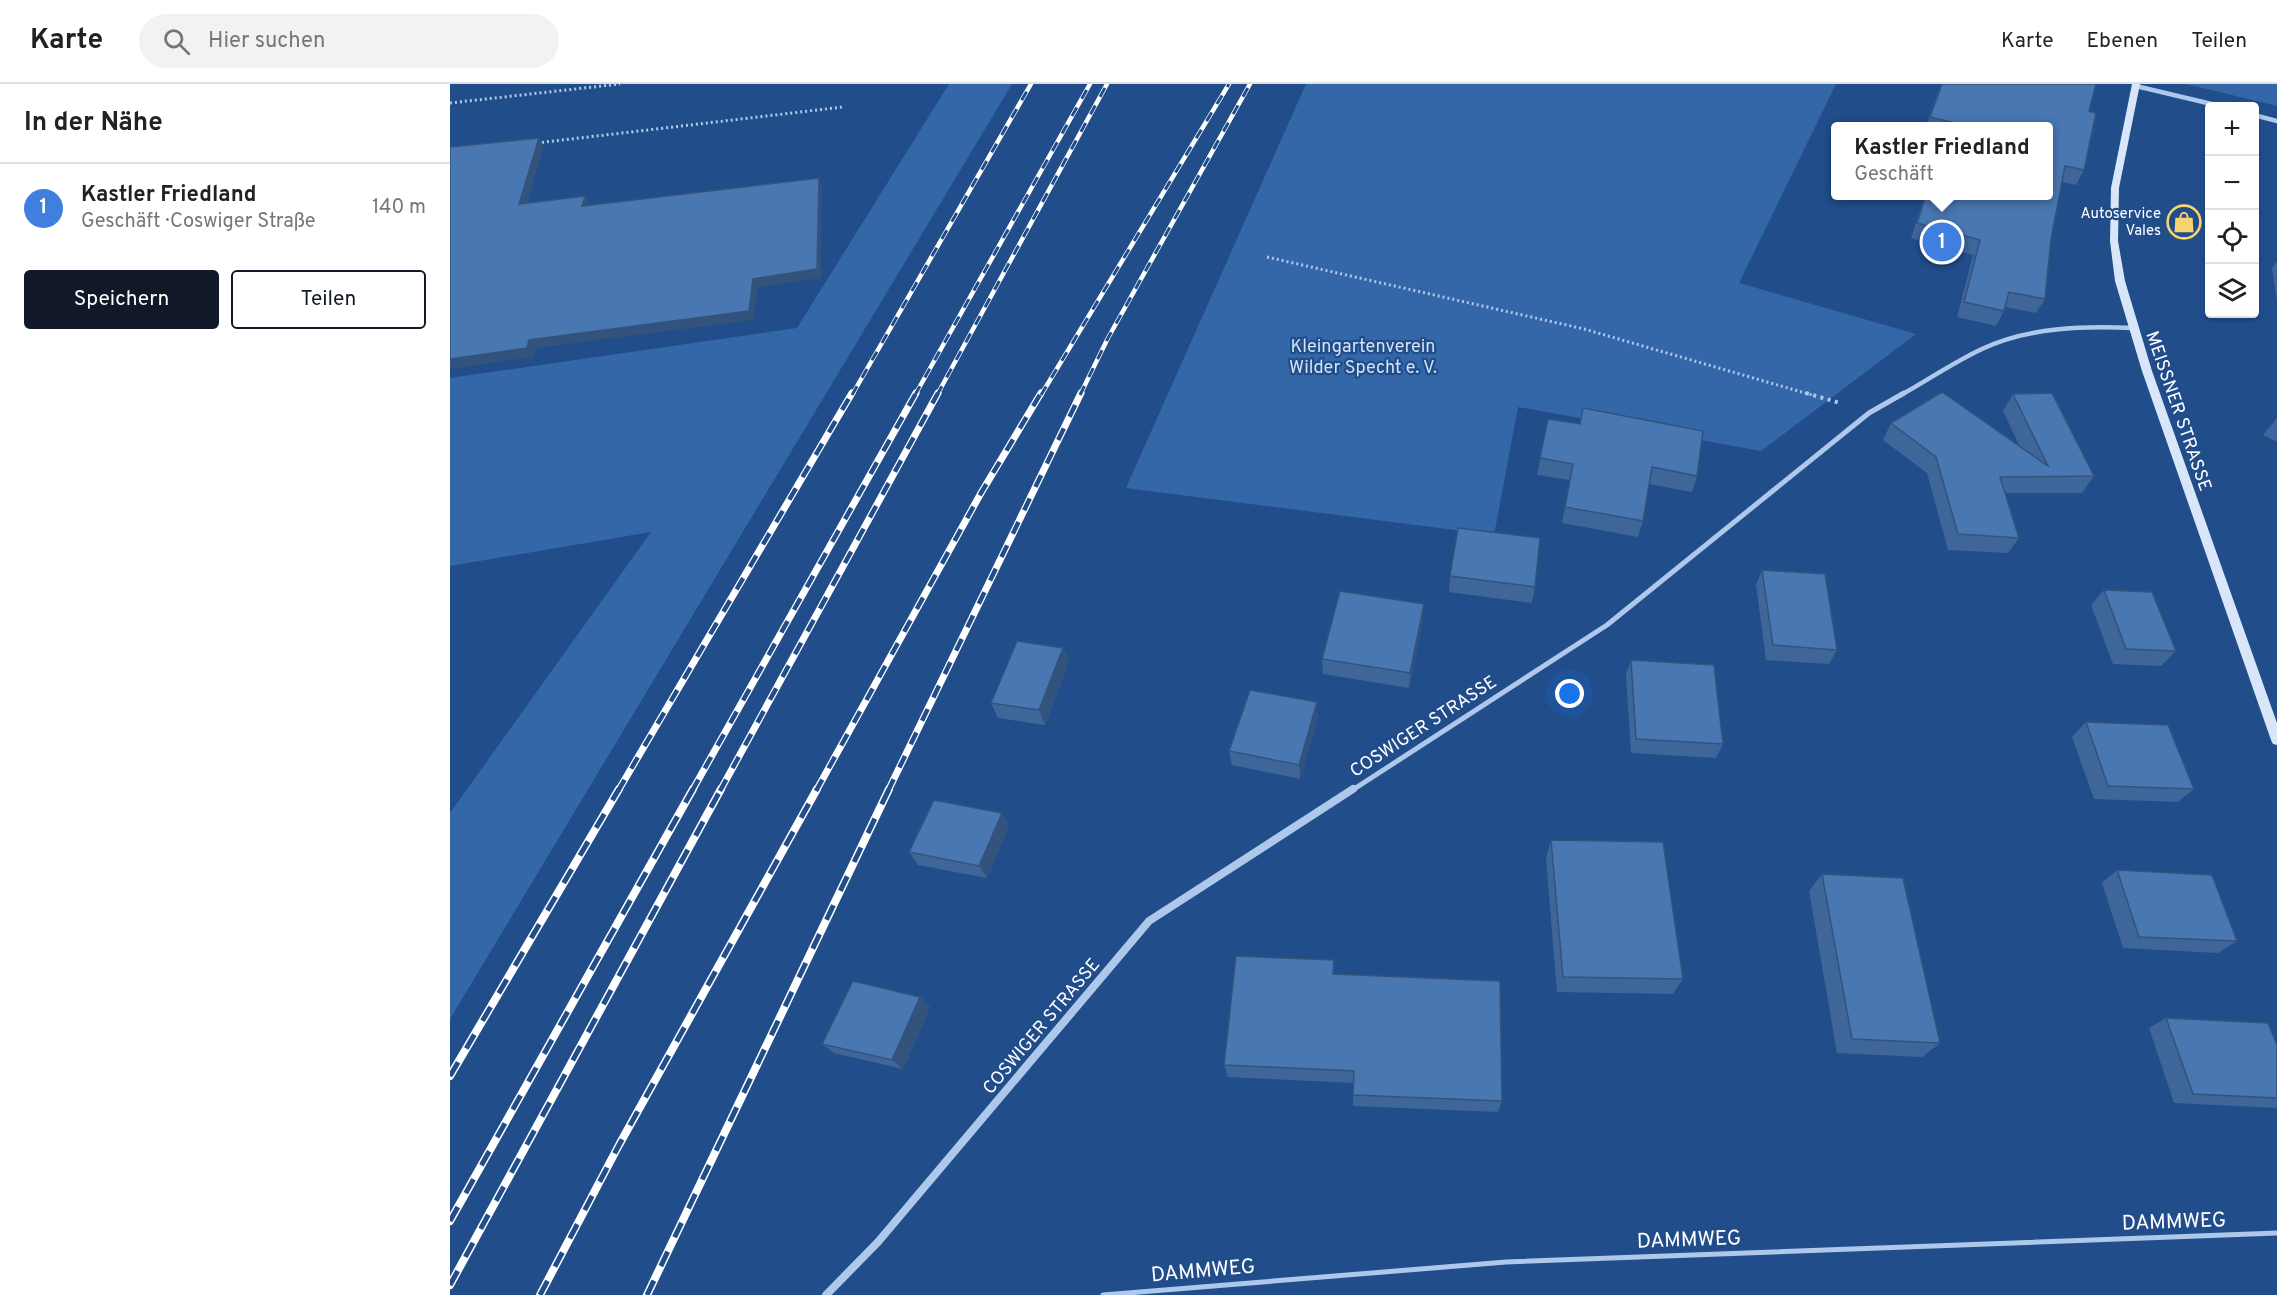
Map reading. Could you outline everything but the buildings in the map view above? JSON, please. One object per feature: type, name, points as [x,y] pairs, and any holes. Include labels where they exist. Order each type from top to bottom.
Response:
[{"type":"main road","name":"MEISSNER STRASSE","points":[[2136,85],[2115,188],[2114,241],[2120,281],[2133,328],[2277,740]]},
{"type":"street","points":[[2136,85],[2205,102]]},
{"type":"street","points":[[2259,116],[2277,121]]},
{"type":"street","name":"COSWIGER STRASSE","points":[[826,1295],[878,1242],[1149,921],[1607,625],[1869,412],[1992,345],[2030,334],[2090,326],[2133,328]]},
{"type":"lane","name":"DAMMWEG","points":[[1103,1295],[1506,1262],[2277,1233]]},
{"type":"path","points":[[450,103],[620,84]]},
{"type":"path","points":[[527,144],[843,107]]},
{"type":"path","points":[[1267,257],[1584,329],[1869,412]]},
{"type":"green space","points":[[949,84],[1012,84],[450,1019],[450,813],[651,532],[450,566],[450,378],[797,328]]},
{"type":"green space","name":"Kleingartenverein Wilder Specht e. V.","points":[[1306,84],[1836,84],[1739,283],[1916,334],[1761,451],[1518,407],[1494,535],[1126,488]]},
{"type":"green space","points":[[2186,84],[2277,84],[2277,106]]},
{"type":"railway","points":[[852,395],[1031,84]]},
{"type":"railway","points":[[915,395],[1090,84]]},
{"type":"railway","points":[[937,395],[1107,84]]},
{"type":"railway","points":[[1041,395],[1229,84]]},
{"type":"railway","points":[[1080,395],[1108,338],[1250,84]]},
{"type":"railway","points":[[618,791],[852,393]]},
{"type":"railway","points":[[692,791],[916,393]]},
{"type":"railway","points":[[720,791],[938,393]]},
{"type":"railway","points":[[816,791],[981,493],[1041,393]]},
{"type":"railway","points":[[888,791],[1081,393]]},
{"type":"railway","points":[[450,1076],[619,789]]},
{"type":"railway","points":[[450,1221],[693,789]]},
{"type":"railway","points":[[450,1285],[721,789]]},
{"type":"railway","points":[[540,1295],[619,1145],[817,789]]},
{"type":"railway","points":[[647,1295],[889,789]]},
{"type":"place","name":"Autoservice Vales","points":[[2184,222]]},
{"type":"place","name":"Kastler Friedland","points":[[1942,242]]}]
